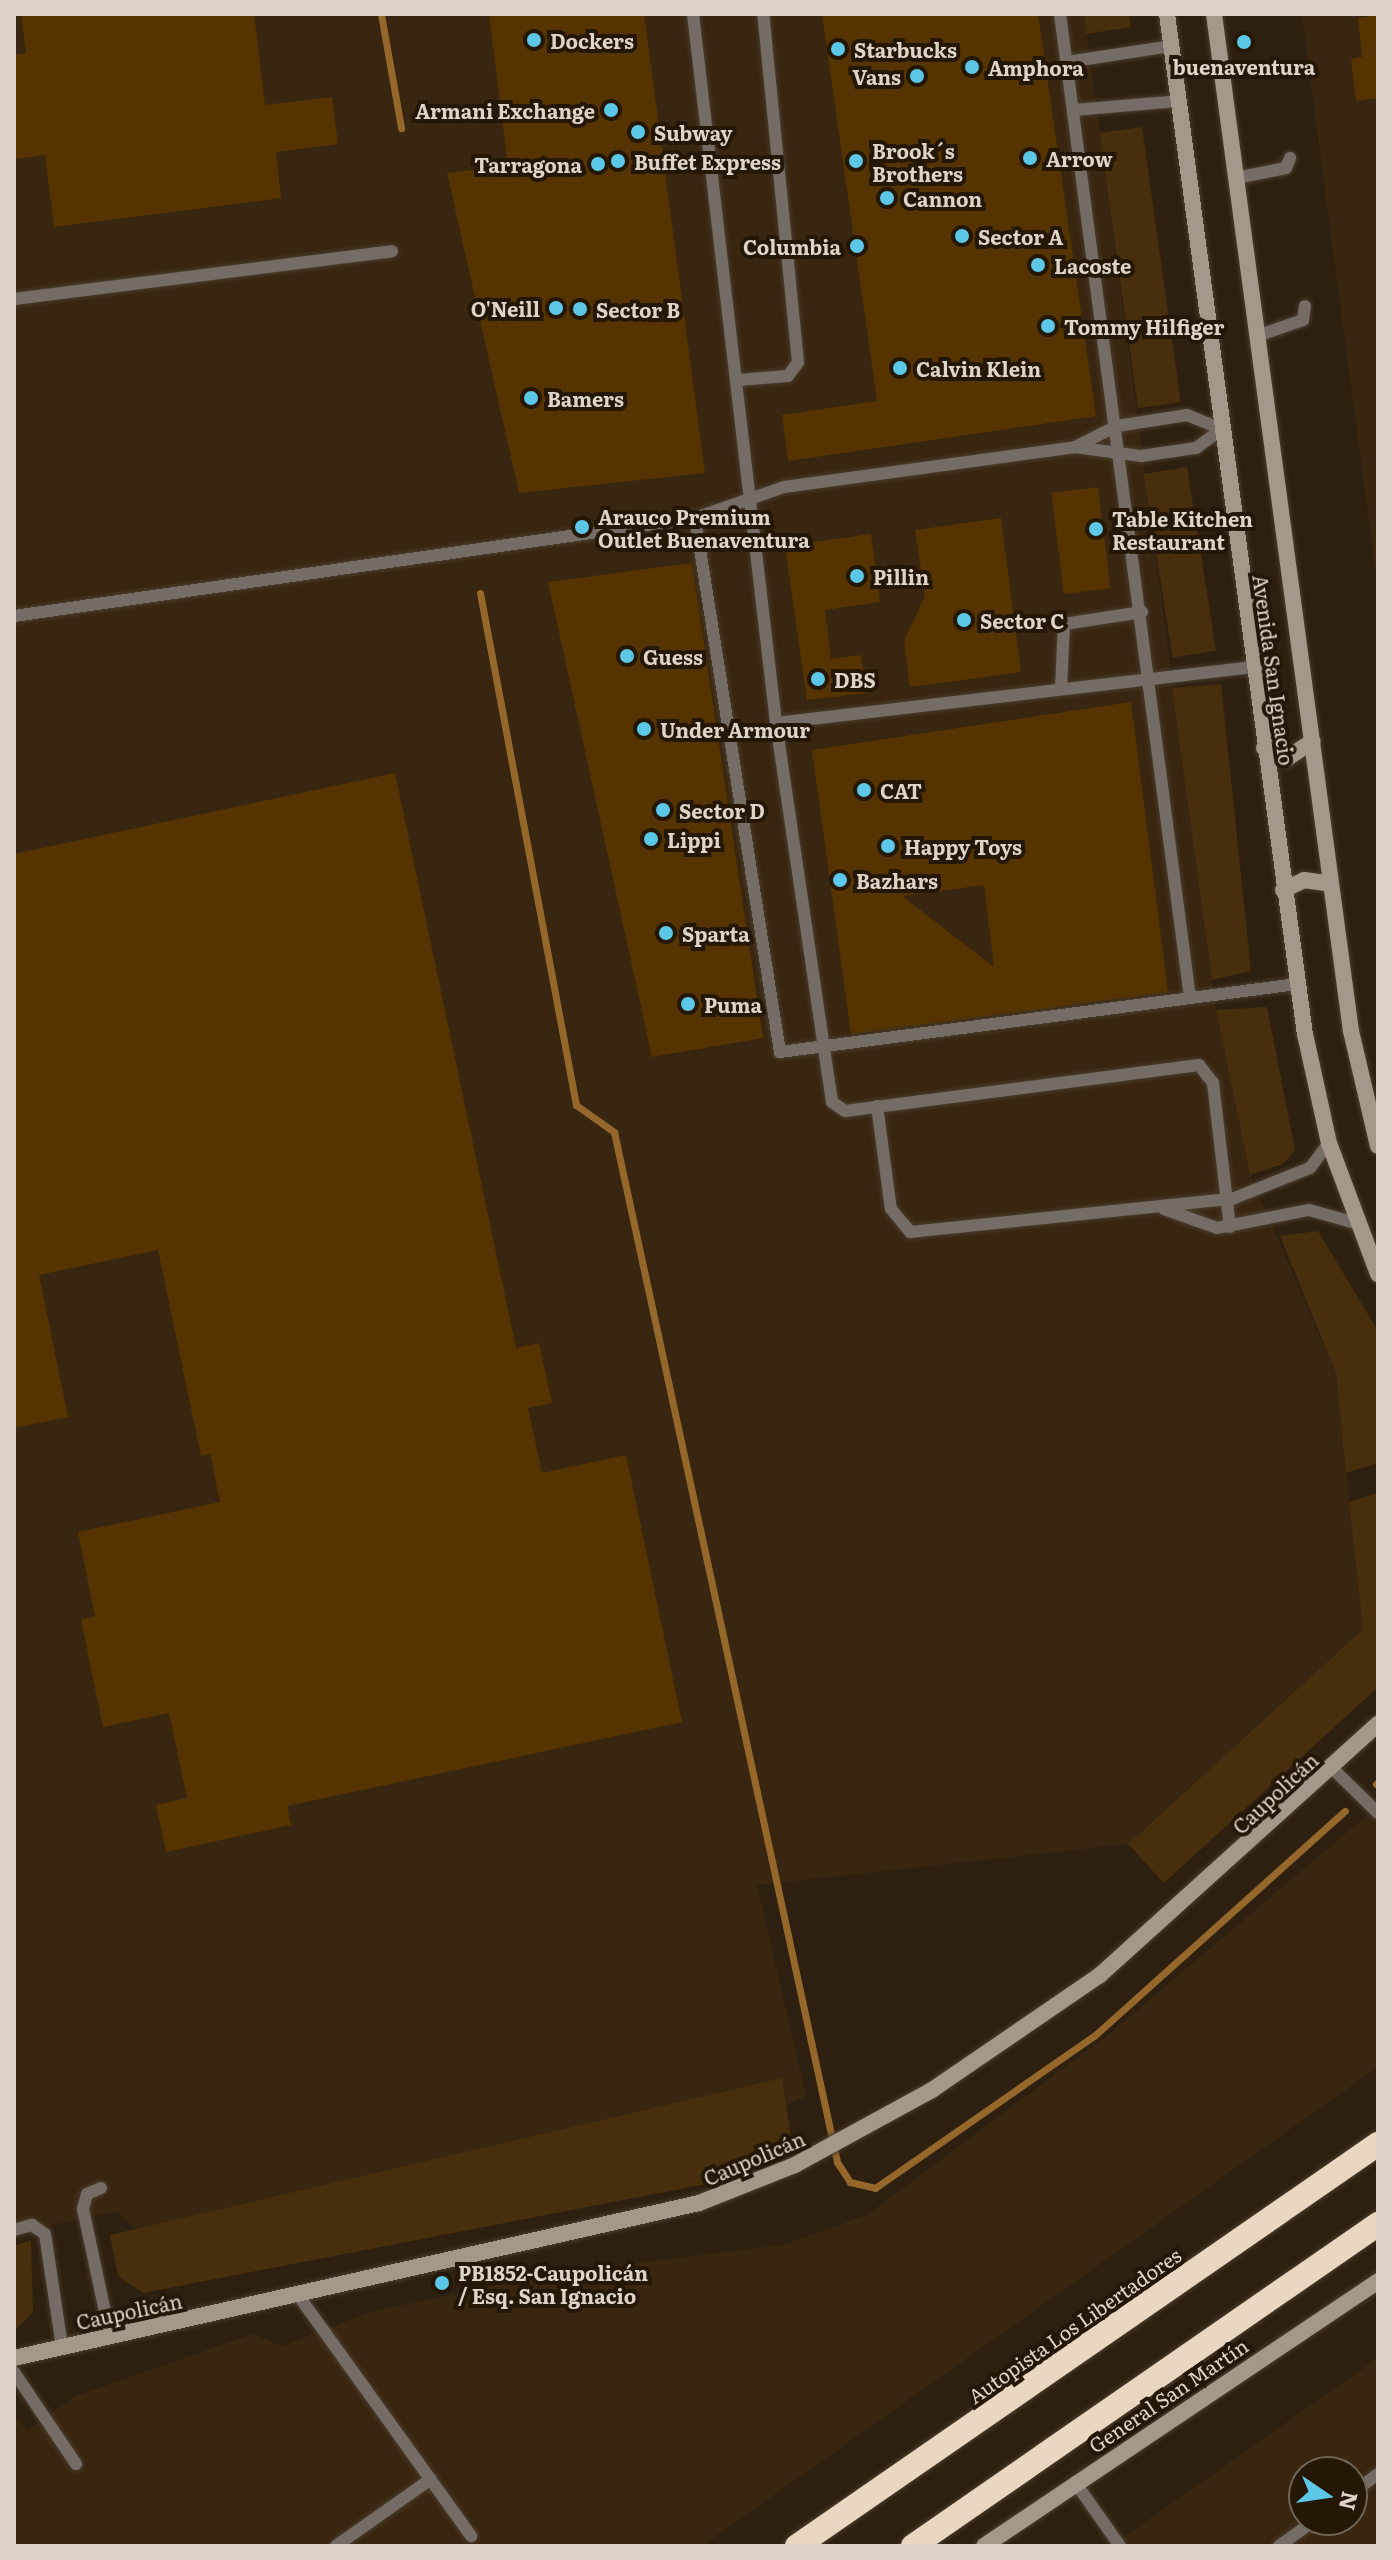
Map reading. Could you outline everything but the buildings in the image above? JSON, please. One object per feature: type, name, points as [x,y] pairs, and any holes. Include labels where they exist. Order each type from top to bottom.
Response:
[{"type":"highway","name":"Autopista Los Libertadores","points":[[797,2546],[1378,2144]]},
{"type":"highway","points":[[913,2546],[1378,2224]]},
{"type":"main road","name":"Avenida San Ignacio","points":[[1167,14],[1297,984],[1329,1143],[1356,1223],[1378,1274]]},
{"type":"main road","name":"Avenida San Ignacio","points":[[1214,14],[1351,1031],[1378,1146]]},
{"type":"main road","points":[[1264,748],[1286,759],[1313,741]]},
{"type":"main road","points":[[1283,890],[1304,880],[1331,884]]},
{"type":"main road","name":"Caupolicán","points":[[14,2358],[699,2203],[827,2149],[868,2129],[1100,1975],[1378,1724]]},
{"type":"main road","name":"General San Martín","points":[[984,2546],[1378,2281]]},
{"type":"lane","points":[[693,14],[753,497],[776,723],[832,1102],[845,1111],[1199,1065],[1213,1083],[1230,1227]]},
{"type":"lane","points":[[738,380],[788,376],[798,362],[763,14]]},
{"type":"lane","points":[[1060,14],[1142,612],[1190,997]]},
{"type":"lane","points":[[1067,62],[1171,46]]},
{"type":"lane","points":[[1074,110],[1178,101]]},
{"type":"lane","points":[[1236,178],[1286,168],[1290,158]]},
{"type":"lane","points":[[14,299],[392,251]]},
{"type":"lane","points":[[1257,336],[1303,320],[1305,306]]},
{"type":"lane","points":[[14,616],[695,518],[753,497],[873,472],[1075,447],[1117,426],[1187,415],[1222,429]]},
{"type":"lane","points":[[1075,447],[1121,458],[1196,448],[1222,429]]},
{"type":"lane","points":[[695,518],[773,1041],[786,1054],[1297,984]]},
{"type":"lane","points":[[1061,689],[1064,624],[1142,612]]},
{"type":"lane","points":[[776,723],[1254,667]]},
{"type":"lane","points":[[877,1106],[891,1209],[910,1232],[1129,1205],[1161,1208],[1227,1200],[1310,1168],[1329,1143]]},
{"type":"lane","points":[[1161,1208],[1200,1225],[1230,1227],[1309,1210],[1356,1223]]},
{"type":"lane","points":[[1332,1768],[1378,1813]]},
{"type":"lane","points":[[101,2188],[87,2194],[83,2209],[110,2335]]},
{"type":"lane","points":[[14,2230],[32,2225],[45,2234],[62,2346]]},
{"type":"lane","points":[[298,2295],[471,2536]]},
{"type":"lane","points":[[14,2372],[76,2464]]},
{"type":"lane","points":[[336,2546],[431,2479]]},
{"type":"lane","points":[[1075,2482],[1120,2546]]},
{"type":"shaded area","points":[[14,14],[1084,14],[1216,1010],[1250,1175],[1336,1373],[1363,1629],[1128,1844],[757,1885],[806,2096],[706,2143],[167,2267],[118,2211],[14,2233]]},
{"type":"shaded area","points":[[1084,14],[1129,14],[1131,27],[1086,34]]},
{"type":"shaded area","points":[[1302,14],[1378,14],[1378,588],[1328,213]]},
{"type":"shaded area","points":[[1142,127],[1181,402],[1138,408],[1099,133]]},
{"type":"shaded area","points":[[1187,467],[1216,651],[1173,658],[1144,474]]},
{"type":"shaded area","points":[[1221,684],[1251,971],[1212,980],[1172,688]]},
{"type":"shaded area","points":[[1267,1007],[1295,1150],[1283,1164],[1250,1175],[1216,1010]]},
{"type":"shaded area","points":[[1318,1231],[1378,1331],[1378,1463],[1346,1473],[1336,1373],[1280,1236]]},
{"type":"shaded area","points":[[1378,1493],[1378,1687],[1164,1883],[1128,1844],[1363,1629],[1349,1502]]},
{"type":"shaded area","points":[[1378,1806],[1378,2067],[702,2546],[14,2546],[14,2415],[27,2431],[76,2396],[253,2334],[282,2346],[370,2312],[549,2274],[783,2245],[867,2215],[1108,2035]]},
{"type":"shaded area","points":[[782,2078],[791,2137],[706,2184],[143,2293],[118,2276],[110,2235]]},
{"type":"shaded area","points":[[31,2240],[33,2313],[14,2331],[14,2246]]},
{"type":"shaded area","points":[[1378,2358],[1378,2546],[1111,2546]]},
{"type":"waterway","points":[[381,14],[401,128]]},
{"type":"waterway","points":[[480,593],[576,1105],[614,1132],[837,2162],[850,2182],[875,2188],[1094,2036],[1345,1811]]},
{"type":"place","name":"Dockers","points":[[534,40]]},
{"type":"place","name":"buenaventura","points":[[1244,42]]},
{"type":"place","name":"Starbucks","points":[[838,49]]},
{"type":"place","name":"Amphora","points":[[972,67]]},
{"type":"place","name":"Vans","points":[[917,76]]},
{"type":"place","name":"Armani Exchange","points":[[611,110]]},
{"type":"place","name":"Subway","points":[[638,132]]},
{"type":"place","name":"Arrow","points":[[1030,158]]},
{"type":"place","name":"Buffet Express","points":[[618,161]]},
{"type":"place","name":"Brook´s Brothers","points":[[856,161]]},
{"type":"place","name":"Tarragona","points":[[598,164]]},
{"type":"place","name":"Cannon","points":[[887,198]]},
{"type":"place","name":"Sector A","points":[[962,236]]},
{"type":"place","name":"Columbia","points":[[857,246]]},
{"type":"place","name":"Lacoste","points":[[1038,265]]},
{"type":"place","name":"O'Neill","points":[[556,308]]},
{"type":"place","name":"Sector B","points":[[580,309]]},
{"type":"place","name":"Tommy Hilfiger","points":[[1048,326]]},
{"type":"place","name":"Calvin Klein","points":[[900,368]]},
{"type":"place","name":"Bamers","points":[[531,398]]},
{"type":"place","name":"Arauco Premium Outlet Buenaventura","points":[[582,527]]},
{"type":"place","name":"Table Kitchen Restaurant","points":[[1096,529]]},
{"type":"place","name":"Pillin","points":[[857,576]]},
{"type":"place","name":"Sector C","points":[[964,620]]},
{"type":"place","name":"Guess","points":[[627,656]]},
{"type":"place","name":"DBS","points":[[818,679]]},
{"type":"place","name":"Under Armour","points":[[644,729]]},
{"type":"place","name":"CAT","points":[[864,790]]},
{"type":"place","name":"Sector D","points":[[663,810]]},
{"type":"place","name":"Lippi","points":[[651,839]]},
{"type":"place","name":"Happy Toys","points":[[888,846]]},
{"type":"place","name":"Bazhars","points":[[840,880]]},
{"type":"place","name":"Sparta","points":[[666,933]]},
{"type":"place","name":"Puma","points":[[688,1004]]},
{"type":"place","name":"PB1852-Caupolicán / Esq. San Ignacio","points":[[442,2283]]}]
